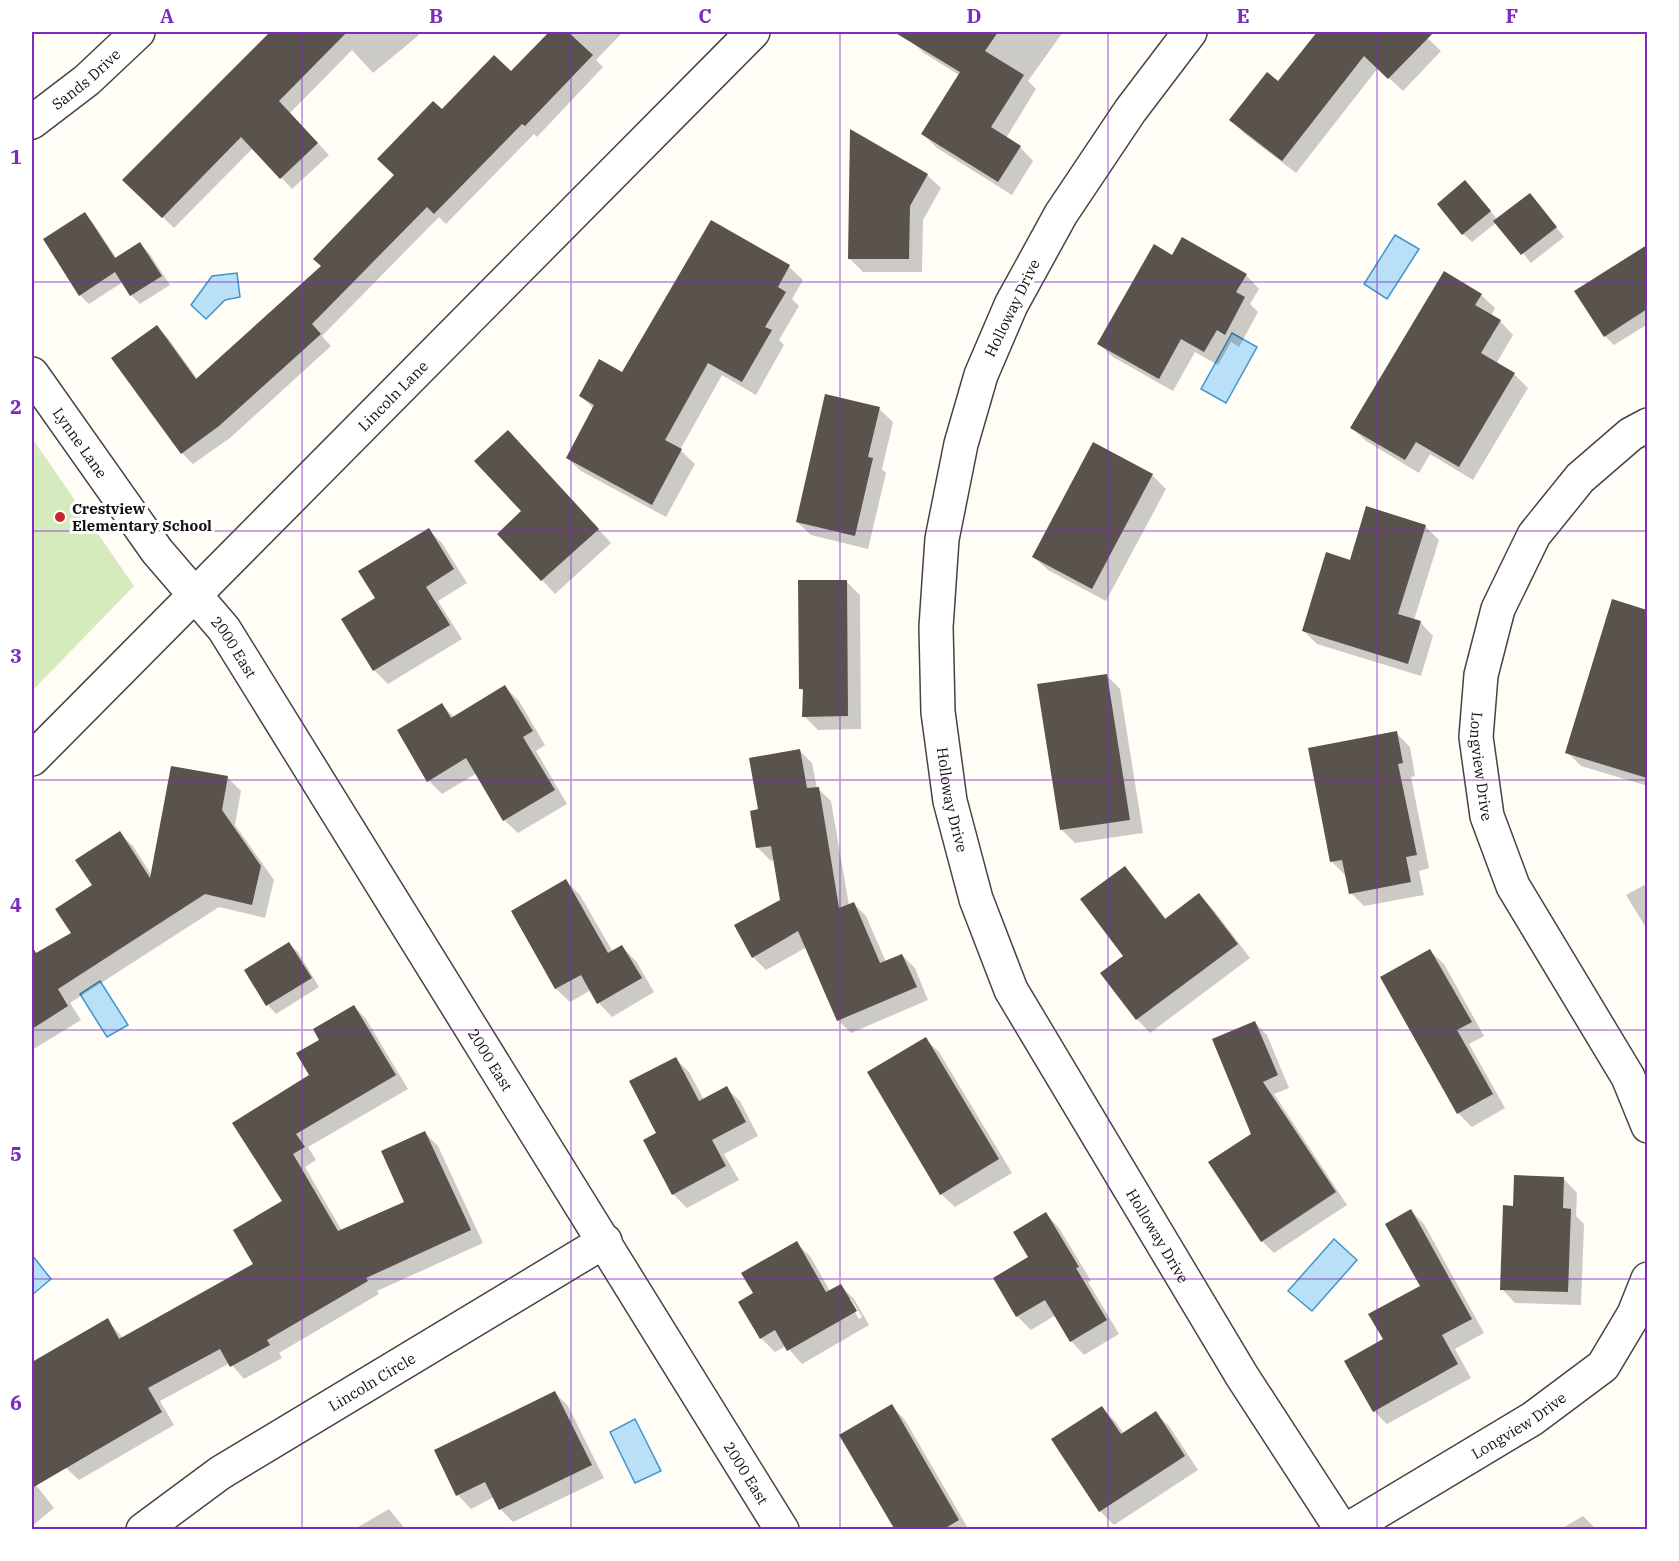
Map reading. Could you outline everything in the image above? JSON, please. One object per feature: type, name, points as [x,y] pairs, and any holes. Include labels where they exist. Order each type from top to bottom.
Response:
[{"type":"street","name":"Sands Drive","points":[[32,122],[87,80],[138,32]]},
{"type":"street","name":"Lincoln Lane","points":[[32,759],[753,32]]},
{"type":"street","name":"Holloway Drive","points":[[1190,32],[1130,111],[1061,214],[1011,305],[981,375],[961,444],[942,539],[936,627],[938,712],[953,812],[976,899],[1011,990],[1242,1376],[1342,1530]]},
{"type":"street","name":"Lynne Lane","points":[[32,374],[156,551],[195,595]]},
{"type":"street","name":"Longview Drive","points":[[1647,425],[1631,434],[1580,478],[1534,534],[1498,609],[1481,675],[1476,737],[1487,816],[1513,886],[1628,1077],[1647,1126]]},
{"type":"street","name":"2000 East","points":[[195,595],[224,629],[782,1530]]},
{"type":"street","name":"Lincoln Circle","points":[[143,1530],[220,1473],[605,1241]]},
{"type":"street","name":"Longview Drive","points":[[1347,1530],[1532,1419],[1603,1366],[1634,1314],[1647,1279]]},
{"type":"green space","name":"Crestview Elementary School","points":[[32,438],[134,586],[32,691]]},
{"type":"water","points":[[1395,235],[1419,249],[1387,299],[1364,284]]},
{"type":"water","points":[[237,273],[240,297],[225,300],[206,319],[191,305],[212,276]]},
{"type":"water","points":[[1232,333],[1257,347],[1226,403],[1201,389]]},
{"type":"water","points":[[100,981],[128,1025],[107,1037],[80,994]]},
{"type":"water","points":[[1334,1239],[1357,1260],[1312,1311],[1288,1291]]},
{"type":"water","points":[[32,1255],[51,1279],[32,1295]]},
{"type":"water","points":[[635,1419],[661,1471],[635,1483],[610,1432]]},
{"type":"building","points":[[270,32],[347,32],[279,101],[318,143],[280,179],[241,137],[162,218],[122,180]]},
{"type":"building","points":[[549,32],[568,32],[593,55],[525,126],[522,124],[434,214],[427,207],[312,324],[321,334],[219,426],[181,454],[111,358],[157,325],[196,379],[321,266],[313,259],[394,175],[377,159],[433,101],[442,109],[494,55],[511,71]]},
{"type":"building","points":[[894,32],[998,32],[985,51],[1024,75],[991,127],[1021,146],[998,182],[921,134],[960,72]]},
{"type":"building","points":[[1317,32],[1434,32],[1388,79],[1364,56],[1282,161],[1229,120],[1267,72],[1278,81]]},
{"type":"building","points":[[850,129],[928,174],[910,206],[909,259],[848,259]]},
{"type":"building","points":[[1465,180],[1491,211],[1462,235],[1437,204]]},
{"type":"building","points":[[1530,193],[1557,227],[1521,255],[1493,221]]},
{"type":"building","points":[[85,212],[115,258],[140,242],[162,276],[130,296],[115,272],[79,296],[43,239]]},
{"type":"building","points":[[711,220],[790,265],[778,287],[786,292],[765,327],[772,330],[742,382],[708,363],[665,440],[682,449],[652,505],[566,458],[594,405],[579,396],[599,359],[622,372]]},
{"type":"building","points":[[1182,237],[1247,274],[1236,292],[1245,297],[1225,335],[1217,330],[1204,352],[1181,339],[1159,379],[1097,344],[1154,244],[1172,255]]},
{"type":"building","points":[[1647,245],[1647,309],[1604,337],[1574,291]]},
{"type":"building","points":[[1444,271],[1482,294],[1475,305],[1501,320],[1481,353],[1515,373],[1459,467],[1416,442],[1405,460],[1350,428]]},
{"type":"building","points":[[825,394],[880,407],[868,457],[873,458],[855,536],[796,522]]},
{"type":"building","points":[[508,430],[599,529],[541,581],[497,534],[521,511],[474,461]]},
{"type":"building","points":[[1093,442],[1153,474],[1092,589],[1032,557]]},
{"type":"building","points":[[1366,506],[1426,525],[1398,614],[1421,621],[1408,664],[1302,631],[1326,552],[1350,560]]},
{"type":"building","points":[[429,528],[454,569],[426,587],[450,625],[373,671],[341,619],[375,598],[358,571]]},
{"type":"building","points":[[798,580],[847,580],[848,716],[802,717],[803,689],[799,689]]},
{"type":"building","points":[[1612,599],[1647,610],[1647,778],[1565,753]]},
{"type":"building","points":[[1107,674],[1130,820],[1060,830],[1037,684]]},
{"type":"building","points":[[505,685],[533,731],[523,737],[555,790],[503,821],[466,758],[427,782],[397,730],[442,703],[451,718]]},
{"type":"building","points":[[1397,731],[1403,763],[1398,764],[1417,855],[1406,857],[1411,882],[1349,894],[1342,860],[1330,862],[1308,748]]},
{"type":"building","points":[[800,749],[807,788],[819,787],[839,908],[854,902],[880,963],[902,954],[917,987],[837,1021],[798,931],[752,958],[734,925],[780,900],[771,846],[756,848],[750,811],[758,809],[749,758]]},
{"type":"building","points":[[171,766],[228,776],[222,810],[261,866],[252,905],[205,894],[58,989],[68,1006],[32,1029],[32,946],[36,953],[71,933],[55,909],[92,885],[75,860],[120,831],[150,878]]},
{"type":"building","points":[[1125,866],[1165,919],[1199,893],[1238,944],[1136,1020],[1100,973],[1123,956],[1080,899]]},
{"type":"building","points":[[566,879],[608,953],[622,945],[642,978],[597,1004],[581,975],[555,989],[511,911]]},
{"type":"building","points":[[289,942],[312,978],[266,1006],[244,970]]},
{"type":"building","points":[[1430,949],[1472,1022],[1457,1030],[1493,1094],[1457,1114],[1380,977]]},
{"type":"building","points":[[354,1005],[396,1075],[296,1134],[305,1147],[293,1154],[338,1231],[404,1202],[381,1151],[425,1131],[471,1230],[366,1278],[368,1281],[267,1340],[270,1345],[230,1367],[220,1349],[148,1388],[162,1412],[32,1488],[32,1362],[108,1318],[119,1339],[253,1264],[233,1230],[282,1201],[232,1123],[309,1075],[296,1053],[319,1040],[313,1029]]},
{"type":"building","points":[[1255,1021],[1278,1075],[1263,1082],[1336,1192],[1261,1242],[1208,1162],[1251,1134],[1212,1039]]},
{"type":"building","points":[[926,1037],[999,1159],[940,1195],[867,1072]]},
{"type":"building","points":[[676,1057],[699,1101],[727,1086],[746,1122],[712,1140],[726,1166],[672,1195],[643,1140],[656,1133],[629,1081]]},
{"type":"building","points":[[1514,1175],[1564,1177],[1563,1208],[1571,1209],[1568,1292],[1500,1290],[1503,1205],[1513,1206]]},
{"type":"building","points":[[1411,1209],[1472,1319],[1442,1335],[1458,1364],[1373,1412],[1344,1361],[1383,1339],[1368,1314],[1420,1286],[1385,1224]]},
{"type":"building","points":[[1046,1212],[1107,1320],[1070,1342],[1045,1300],[1016,1317],[993,1278],[1028,1257],[1013,1232]]},
{"type":"building","points":[[797,1241],[826,1292],[841,1284],[857,1311],[787,1351],[775,1330],[760,1339],[738,1302],[753,1293],[741,1273]]},
{"type":"building","points":[[555,1391],[592,1465],[499,1510],[485,1482],[456,1496],[434,1450]]},
{"type":"building","points":[[892,1404],[959,1520],[942,1530],[895,1530],[839,1435]]},
{"type":"building","points":[[1102,1406],[1121,1434],[1156,1411],[1185,1456],[1099,1512],[1051,1439]]},
{"type":"place","name":"Crestview Elementary School","points":[[60,517]]}]
